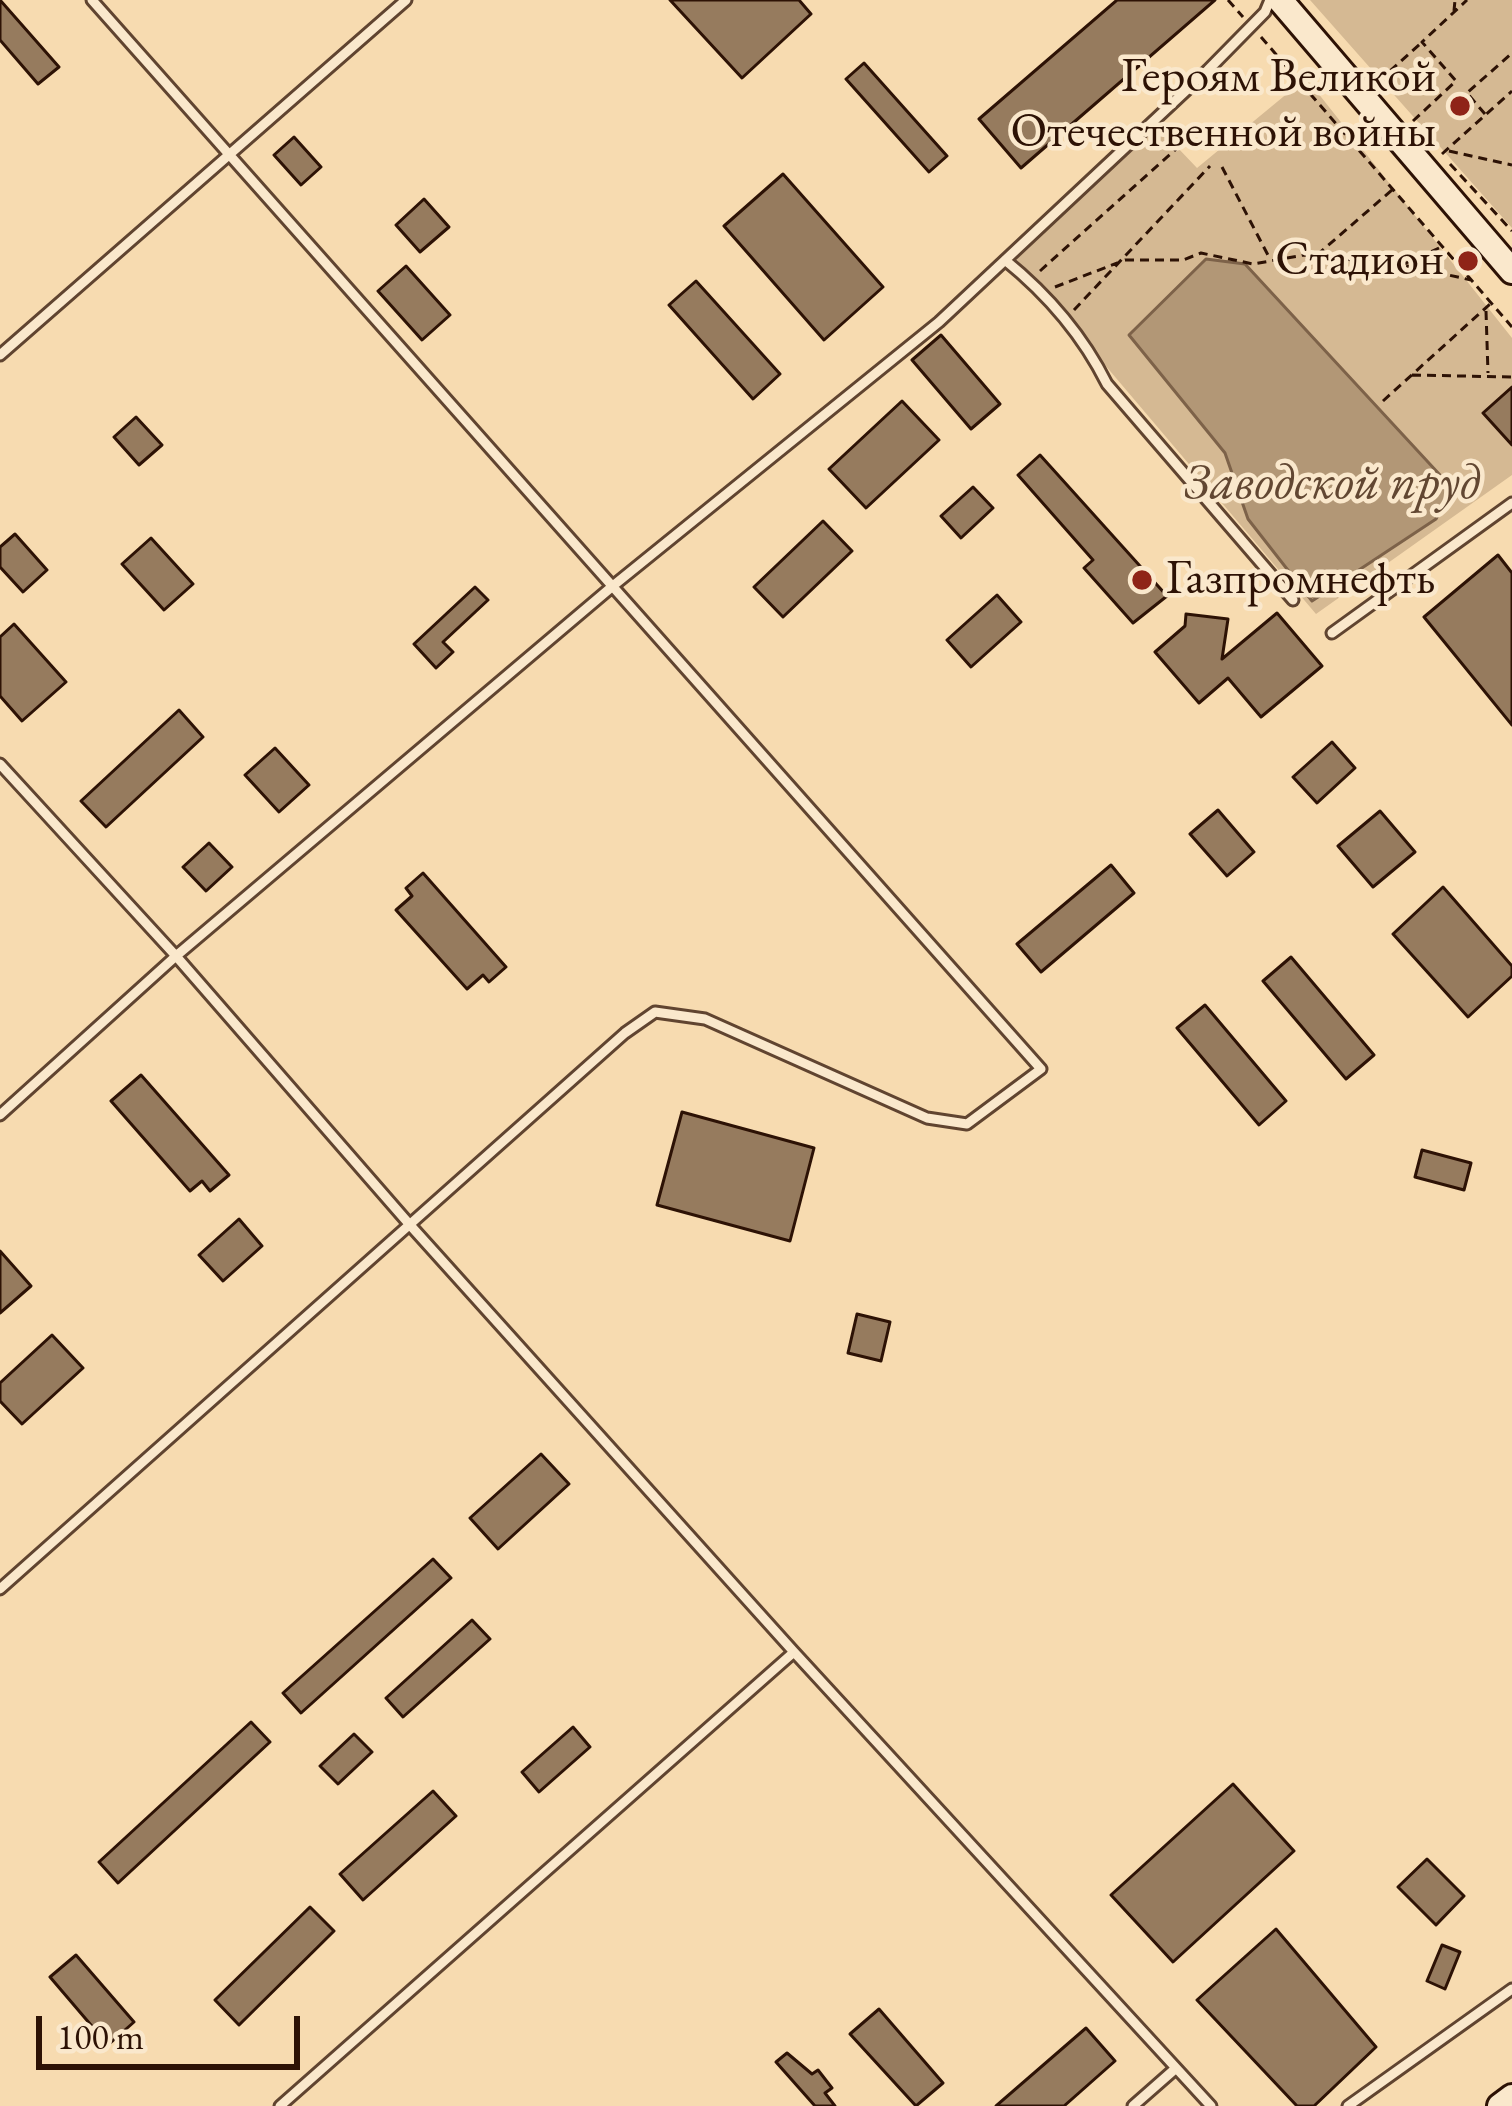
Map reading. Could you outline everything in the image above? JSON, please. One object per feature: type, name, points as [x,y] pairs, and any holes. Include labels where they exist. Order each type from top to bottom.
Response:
[{"type":"main road","points":[[1280,0],[1512,271]]},
{"type":"main road","points":[[1500,2106],[1512,2097]]},
{"type":"lane","points":[[0,1589],[655,1012],[705,1019],[927,1118],[967,1124],[1041,1070],[92,0]]},
{"type":"lane","points":[[0,356],[406,0]]},
{"type":"lane","points":[[0,1115],[176,956],[614,585],[939,322],[1251,27],[1270,0]]},
{"type":"lane","points":[[1006,260],[1042,292],[1092,355],[1107,384],[1293,600]]},
{"type":"lane","points":[[1332,633],[1512,503]]},
{"type":"lane","points":[[0,764],[794,1652],[1211,2106]]},
{"type":"lane","points":[[280,2106],[794,1652]]},
{"type":"lane","points":[[1348,2106],[1512,1989]]},
{"type":"lane","points":[[1133,2106],[1175,2069]]},
{"type":"path","points":[[1228,0],[1512,327]]},
{"type":"path","points":[[1453,13],[1455,0]]},
{"type":"path","points":[[1376,84],[1467,0]]},
{"type":"path","points":[[1422,42],[1485,115]]},
{"type":"path","points":[[1467,93],[1512,53]]},
{"type":"path","points":[[1410,123],[1456,81]]},
{"type":"path","points":[[1512,91],[1443,153],[1512,165]]},
{"type":"path","points":[[1030,280],[1186,140]]},
{"type":"path","points":[[1449,163],[1512,231]]},
{"type":"path","points":[[1064,320],[1210,166]]},
{"type":"path","points":[[1222,167],[1271,260]]},
{"type":"path","points":[[1316,256],[1393,190]]},
{"type":"path","points":[[1402,265],[1443,247]]},
{"type":"path","points":[[1042,292],[1125,260],[1183,260],[1201,253],[1253,264],[1316,256],[1402,265],[1472,280]]},
{"type":"path","points":[[1383,400],[1491,303]]},
{"type":"path","points":[[1486,308],[1488,375]]},
{"type":"path","points":[[1410,375],[1512,377]]},
{"type":"shaded area","points":[[1310,0],[1512,0],[1512,228]]},
{"type":"shaded area","points":[[1306,78],[1512,338],[1512,475],[1316,614],[1016,260],[1157,126],[1197,168]]},
{"type":"water","name":"Заводской пруд","points":[[1206,259],[1245,264],[1452,488],[1436,519],[1312,601],[1248,519],[1225,453],[1129,335]]},
{"type":"building","points":[[0,0],[59,67],[38,84],[0,40]]},
{"type":"building","points":[[670,0],[799,0],[811,14],[742,78]]},
{"type":"building","points":[[1117,0],[1215,0],[1021,168],[979,119]]},
{"type":"building","points":[[864,63],[947,156],[929,172],[846,79]]},
{"type":"building","points":[[294,137],[321,167],[301,185],[274,155]]},
{"type":"building","points":[[783,174],[883,287],[824,340],[724,226]]},
{"type":"building","points":[[424,199],[449,227],[420,252],[396,225]]},
{"type":"building","points":[[406,266],[450,315],[422,340],[378,291]]},
{"type":"building","points":[[696,281],[780,374],[753,399],[669,305]]},
{"type":"building","points":[[941,335],[1000,404],[971,429],[912,360]]},
{"type":"building","points":[[1512,387],[1512,445],[1483,413]]},
{"type":"building","points":[[902,401],[939,440],[866,508],[829,469]]},
{"type":"building","points":[[136,417],[162,445],[139,465],[114,437]]},
{"type":"building","points":[[1040,455],[1167,596],[1133,623],[1084,568],[1093,560],[1018,475]]},
{"type":"building","points":[[973,487],[993,508],[961,538],[941,516]]},
{"type":"building","points":[[823,521],[852,551],[783,617],[754,587]]},
{"type":"building","points":[[15,534],[47,570],[23,592],[0,567],[0,547]]},
{"type":"building","points":[[151,538],[193,584],[164,610],[122,564]]},
{"type":"building","points":[[1498,555],[1512,573],[1512,725],[1424,617]]},
{"type":"building","points":[[475,587],[488,600],[443,642],[453,652],[436,668],[414,644]]},
{"type":"building","points":[[997,595],[1021,622],[971,667],[947,640]]},
{"type":"building","points":[[1277,613],[1322,666],[1261,717],[1228,678],[1199,703],[1155,652],[1185,626],[1186,614],[1228,619],[1222,659]]},
{"type":"building","points":[[14,624],[66,682],[22,721],[0,696],[0,637]]},
{"type":"building","points":[[179,710],[203,737],[106,827],[81,801]]},
{"type":"building","points":[[1332,742],[1355,768],[1317,803],[1293,777]]},
{"type":"building","points":[[275,748],[309,785],[279,812],[245,775]]},
{"type":"building","points":[[1218,810],[1254,852],[1227,876],[1190,834]]},
{"type":"building","points":[[1380,811],[1415,852],[1373,887],[1338,846]]},
{"type":"building","points":[[209,843],[232,867],[206,891],[183,867]]},
{"type":"building","points":[[1111,865],[1134,893],[1041,972],[1017,944]]},
{"type":"building","points":[[423,873],[506,967],[489,982],[483,975],[467,989],[396,910],[412,896],[406,888]]},
{"type":"building","points":[[1443,887],[1512,966],[1512,976],[1468,1017],[1393,934]]},
{"type":"building","points":[[1291,957],[1374,1055],[1346,1079],[1263,981]]},
{"type":"building","points":[[1205,1005],[1286,1101],[1259,1125],[1177,1028]]},
{"type":"building","points":[[141,1075],[229,1175],[210,1191],[202,1181],[190,1191],[111,1101]]},
{"type":"building","points":[[682,1112],[814,1148],[790,1241],[657,1205]]},
{"type":"building","points":[[1422,1150],[1471,1163],[1464,1190],[1415,1177]]},
{"type":"building","points":[[239,1219],[262,1246],[223,1281],[199,1255]]},
{"type":"building","points":[[0,1251],[31,1286],[0,1313]]},
{"type":"building","points":[[857,1314],[890,1322],[881,1361],[848,1353]]},
{"type":"building","points":[[52,1335],[83,1368],[22,1424],[0,1401],[0,1383]]},
{"type":"building","points":[[541,1454],[569,1484],[498,1549],[470,1518]]},
{"type":"building","points":[[433,1559],[451,1578],[301,1713],[283,1693]]},
{"type":"building","points":[[472,1620],[490,1639],[403,1717],[386,1698]]},
{"type":"building","points":[[251,1722],[270,1742],[118,1883],[99,1862]]},
{"type":"building","points":[[573,1727],[590,1747],[539,1792],[522,1772]]},
{"type":"building","points":[[354,1734],[372,1752],[338,1784],[320,1766]]},
{"type":"building","points":[[1233,1784],[1294,1851],[1173,1962],[1111,1895]]},
{"type":"building","points":[[433,1791],[456,1816],[363,1900],[340,1874]]},
{"type":"building","points":[[1427,1859],[1464,1896],[1436,1925],[1398,1887]]},
{"type":"building","points":[[310,1907],[334,1931],[239,2025],[215,2000]]},
{"type":"building","points":[[1276,1929],[1376,2047],[1314,2106],[1297,2106],[1197,2000]]},
{"type":"building","points":[[1442,1945],[1460,1952],[1445,1989],[1427,1981]]},
{"type":"building","points":[[76,1955],[134,2022],[108,2045],[50,1977]]},
{"type":"building","points":[[879,2009],[943,2083],[916,2106],[850,2034]]},
{"type":"building","points":[[1086,2028],[1115,2061],[1064,2106],[996,2106]]},
{"type":"building","points":[[787,2053],[812,2074],[818,2070],[832,2088],[825,2093],[835,2106],[815,2106],[776,2062]]},
{"type":"place","name":"Героям Великой Отечественной войны","points":[[1460,106]]},
{"type":"place","name":"Стадион","points":[[1468,261]]},
{"type":"place","name":"Газпромнефть","points":[[1142,580]]}]
